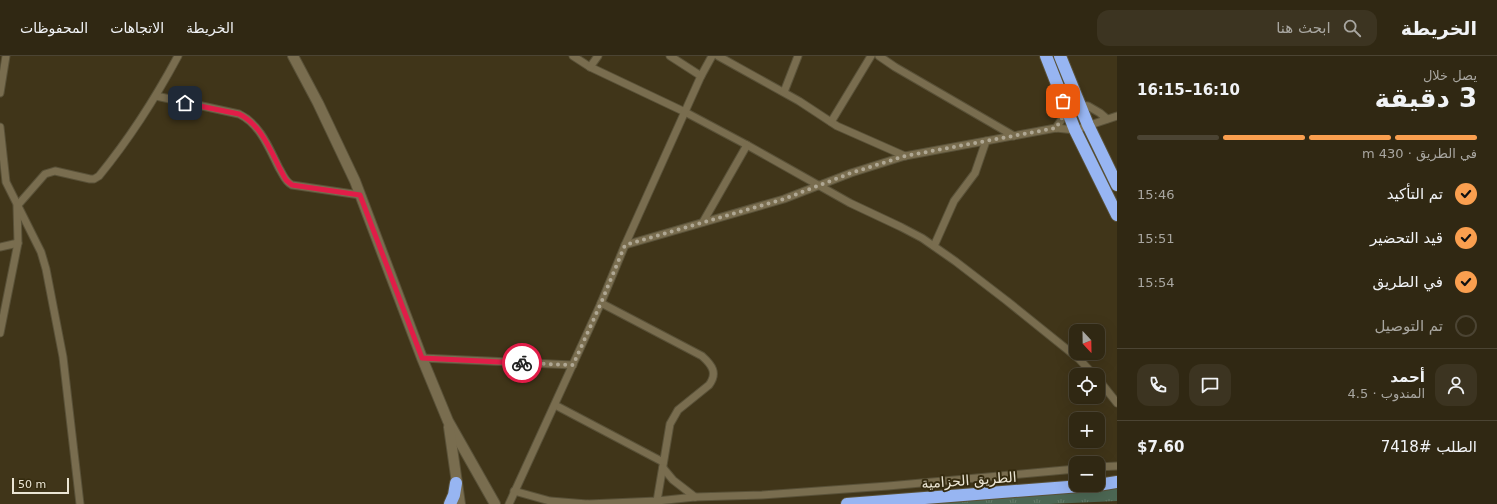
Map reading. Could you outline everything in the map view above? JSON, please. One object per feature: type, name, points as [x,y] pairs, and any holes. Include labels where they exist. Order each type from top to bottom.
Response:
[{"type":"highway","points":[[1046,56],[1066,111],[1117,215]]},
{"type":"highway","points":[[1060,56],[1088,125],[1117,185]]},
{"type":"highway","points":[[1105,483],[1117,482]]},
{"type":"highway","points":[[450,504],[456,483]]},
{"type":"highway","name":"الطريق الحزامية","points":[[847,504],[1069,487]]},
{"type":"street","points":[[0,93],[6,56]]},
{"type":"street","points":[[573,56],[590,67],[685,112],[850,203],[901,227],[934,246],[972,274],[1079,359],[1087,368]]},
{"type":"street","points":[[590,67],[598,56]]},
{"type":"street","points":[[670,56],[700,76]]},
{"type":"street","points":[[509,504],[601,303],[700,76],[712,56]]},
{"type":"street","points":[[718,56],[784,92],[831,122],[905,156]]},
{"type":"street","points":[[784,92],[798,56]]},
{"type":"street","points":[[831,122],[871,56]]},
{"type":"street","points":[[879,56],[1014,136]]},
{"type":"street","points":[[0,333],[18,244],[17,206],[45,174],[50,172],[55,171],[90,179],[94,179],[99,176],[138,124],[156,96],[175,57]]},
{"type":"street","points":[[296,57],[332,130],[360,195],[422,358],[448,421],[495,504]]},
{"type":"street","points":[[156,96],[239,114],[245,117],[256,127],[286,180],[292,185],[360,195]]},
{"type":"street","points":[[1056,128],[1066,111],[1081,105],[1088,106],[1107,119]]},
{"type":"street","points":[[625,245],[784,199],[818,185],[905,156],[1056,128],[1075,130],[1117,116]]},
{"type":"street","points":[[0,127],[6,182],[41,252],[46,269],[63,358],[80,504]]},
{"type":"street","points":[[934,246],[954,201],[975,173],[986,141]]},
{"type":"street","points":[[702,222],[747,146]]},
{"type":"street","points":[[0,247],[18,244]]},
{"type":"street","points":[[601,303],[702,356],[710,363],[714,370],[712,381],[709,385],[678,410],[673,416],[670,424],[657,501]]},
{"type":"street","points":[[422,358],[573,365]]},
{"type":"street","points":[[1105,388],[1117,403]]},
{"type":"street","points":[[555,405],[663,465],[673,480],[695,497]]},
{"type":"street","points":[[448,421],[460,504]]},
{"type":"street","points":[[1105,467],[1117,466]]},
{"type":"street","points":[[514,491],[550,501],[588,504],[657,501],[695,497],[762,495],[888,486],[1069,470]]},
{"type":"green space","points":[[1117,488],[1117,501],[1049,504],[925,504],[1069,492],[1105,492],[1105,489]]},
{"type":"way so far","points":[[522,363],[573,365],[625,245],[702,222],[751,210],[851,173],[905,156],[1056,128],[1066,111],[1063,101]]},
{"type":"route","points":[[185,103],[239,114],[245,117],[256,127],[262,136],[288,184],[360,195],[422,358],[522,363]]}]
